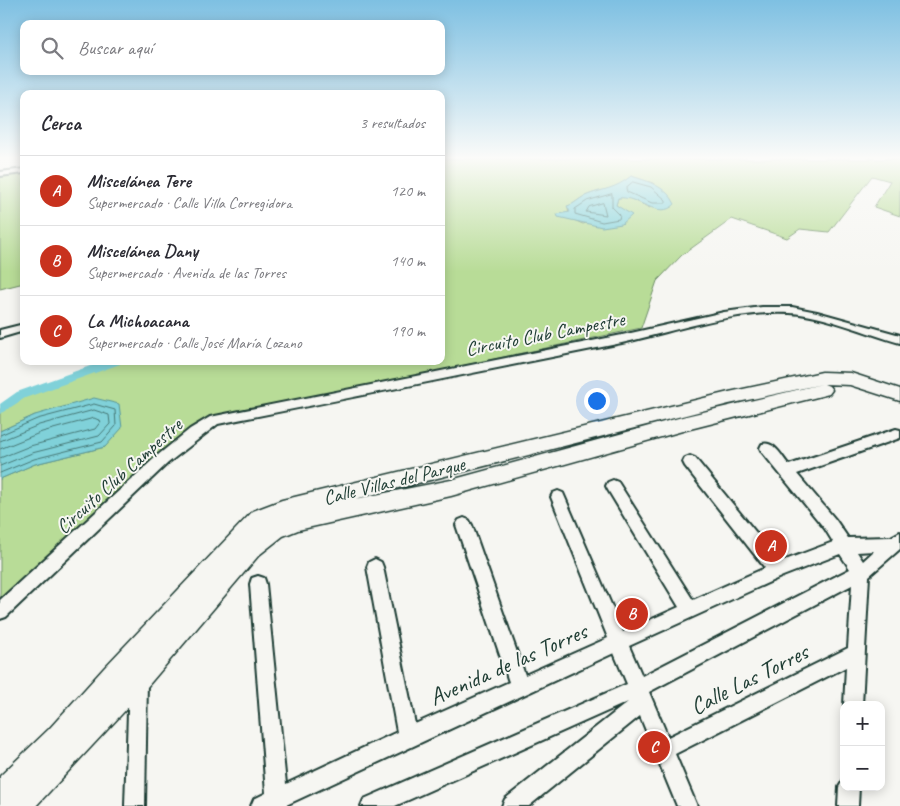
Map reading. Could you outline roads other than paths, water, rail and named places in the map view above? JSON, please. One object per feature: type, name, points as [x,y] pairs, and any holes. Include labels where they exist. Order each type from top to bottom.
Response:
[{"type":"main road","name":"Calle Villas del Parque","points":[[0,796],[59,739],[113,677],[260,518],[282,509],[728,398],[822,378],[851,379],[900,395]]},
{"type":"main road","name":"Calle Villas del Parque","points":[[16,806],[138,678],[252,548],[276,529],[296,520],[451,488],[686,423],[830,388],[854,387],[900,402]]},
{"type":"street","name":"Circuito Club Campestre","points":[[0,611],[163,460],[195,433],[215,420],[622,339],[724,316],[762,310],[792,310],[818,314],[900,339]]},
{"type":"street","points":[[0,334],[20,328]]},
{"type":"street","points":[[788,471],[896,434]]},
{"type":"street","points":[[767,448],[788,471],[844,545],[861,572],[853,701]]},
{"type":"street","points":[[690,462],[777,570]]},
{"type":"street","points":[[613,486],[690,610]]},
{"type":"street","points":[[558,497],[665,749],[687,806]]},
{"type":"street","points":[[464,525],[520,686]]},
{"type":"street","name":"Avenida de las Torres","points":[[261,806],[408,737],[777,570],[844,545],[896,542]]},
{"type":"street","name":"Avenida de las Torres","points":[[371,806],[641,694],[861,572],[896,542]]},
{"type":"street","points":[[375,567],[408,737]]},
{"type":"street","points":[[258,584],[277,797]]},
{"type":"street","name":"Calle Las Torres","points":[[665,749],[856,653]]},
{"type":"street","points":[[135,806],[138,678]]},
{"type":"street","points":[[512,806],[641,694]]},
{"type":"street","points":[[848,806],[849,791]]},
{"type":"water","points":[[583,197],[671,197],[675,204],[662,210],[626,198],[618,198],[616,205],[632,215],[622,224],[602,227],[558,217],[557,214],[570,212],[567,206]]},
{"type":"water","points":[[94,398],[119,404],[122,428],[105,447],[35,464],[0,479],[0,431],[35,415]]},
{"type":"waterway","points":[[0,410],[21,395],[105,365]]},
{"type":"place","name":"Miscelánea Tere","points":[[771,546]]},
{"type":"place","name":"Miscelánea Dany","points":[[632,614]]},
{"type":"place","name":"La Michoacana","points":[[654,747]]}]
